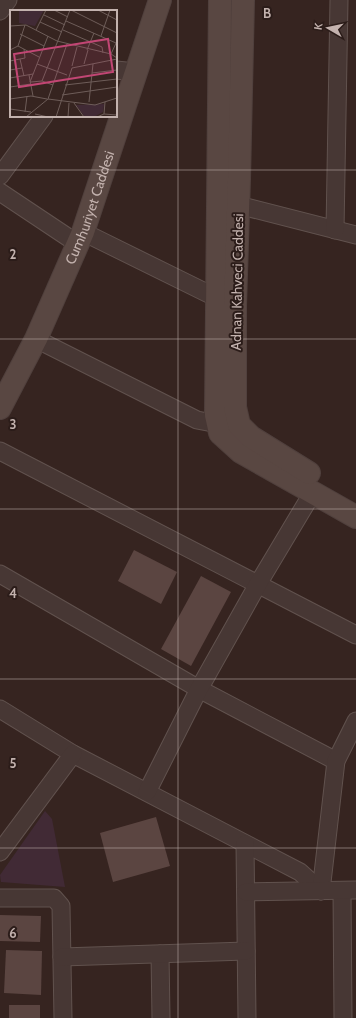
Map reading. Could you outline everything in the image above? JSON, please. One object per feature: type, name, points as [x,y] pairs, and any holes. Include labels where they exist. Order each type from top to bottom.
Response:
[{"type":"main road","name":"Cumhuriyet Caddesi","points":[[117,104],[126,71],[160,0]]},
{"type":"main road","points":[[220,0],[216,415],[220,433],[241,452],[356,517]]},
{"type":"main road","name":"Adnan Kahveci Caddesi","points":[[243,0],[235,408],[239,426],[251,438],[356,500]]},
{"type":"main road","name":"Cumhuriyet Caddesi","points":[[0,408],[36,339],[81,238],[114,117]]},
{"type":"street","points":[[0,11],[8,0]]},
{"type":"street","points":[[335,230],[339,0]]},
{"type":"street","points":[[0,176],[43,117]]},
{"type":"street","points":[[0,192],[81,238],[217,298]]},
{"type":"street","points":[[238,205],[356,235]]},
{"type":"street","points":[[36,339],[197,420],[218,424]]},
{"type":"street","points":[[0,451],[356,635]]},
{"type":"street","points":[[147,792],[199,689],[258,584],[313,492]]},
{"type":"street","points":[[0,574],[199,689],[336,761]]},
{"type":"street","points":[[0,709],[73,754],[300,872],[321,891]]},
{"type":"street","points":[[321,891],[336,761],[356,721]]},
{"type":"street","points":[[0,852],[73,754]]},
{"type":"street","points":[[246,844],[246,1018]]},
{"type":"street","points":[[246,892],[349,890],[343,1018]]},
{"type":"street","points":[[0,898],[54,898],[61,906],[62,1018]]},
{"type":"street","points":[[62,956],[246,951]]},
{"type":"street","points":[[160,954],[160,1018]]},
{"type":"shaded area","points":[[45,811],[52,819],[65,887],[1,882],[0,875]]},
{"type":"building","points":[[134,550],[177,572],[161,604],[118,581]]},
{"type":"building","points":[[201,576],[231,592],[191,666],[161,649]]},
{"type":"building","points":[[156,817],[170,866],[113,882],[100,833]]},
{"type":"building","points":[[0,915],[41,916],[40,942],[0,941]]},
{"type":"building","points":[[6,950],[42,951],[41,995],[4,993]]},
{"type":"building","points":[[9,1005],[40,1005],[40,1018],[9,1018]]}]
